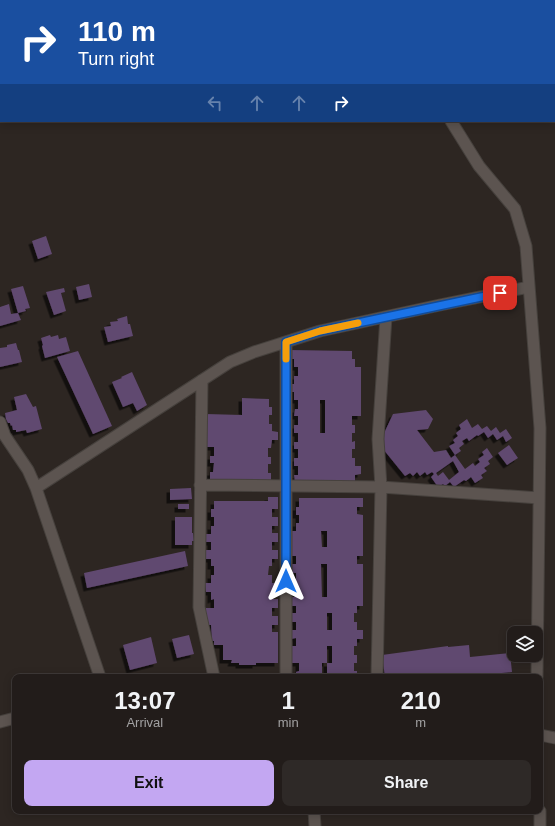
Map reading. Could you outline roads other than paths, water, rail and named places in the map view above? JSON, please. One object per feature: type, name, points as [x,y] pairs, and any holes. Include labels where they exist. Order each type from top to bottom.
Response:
[{"type":"street","points":[[452,122],[479,166],[515,209],[526,246],[540,428],[537,674]]},
{"type":"street","points":[[36,488],[230,362],[254,352],[320,331],[529,287]]},
{"type":"street","points":[[377,674],[381,487],[378,439],[386,317]]},
{"type":"street","points":[[286,342],[286,674]]},
{"type":"street","points":[[202,380],[199,607],[213,674]]},
{"type":"street","points":[[0,422],[5,436],[28,470],[36,488],[99,674]]},
{"type":"street","points":[[200,485],[381,487],[539,498]]},
{"type":"street","points":[[0,722],[12,719]]},
{"type":"street","points":[[543,736],[555,738]]},
{"type":"street","points":[[314,814],[315,826]]},
{"type":"street","points":[[540,814],[540,826]]}]
